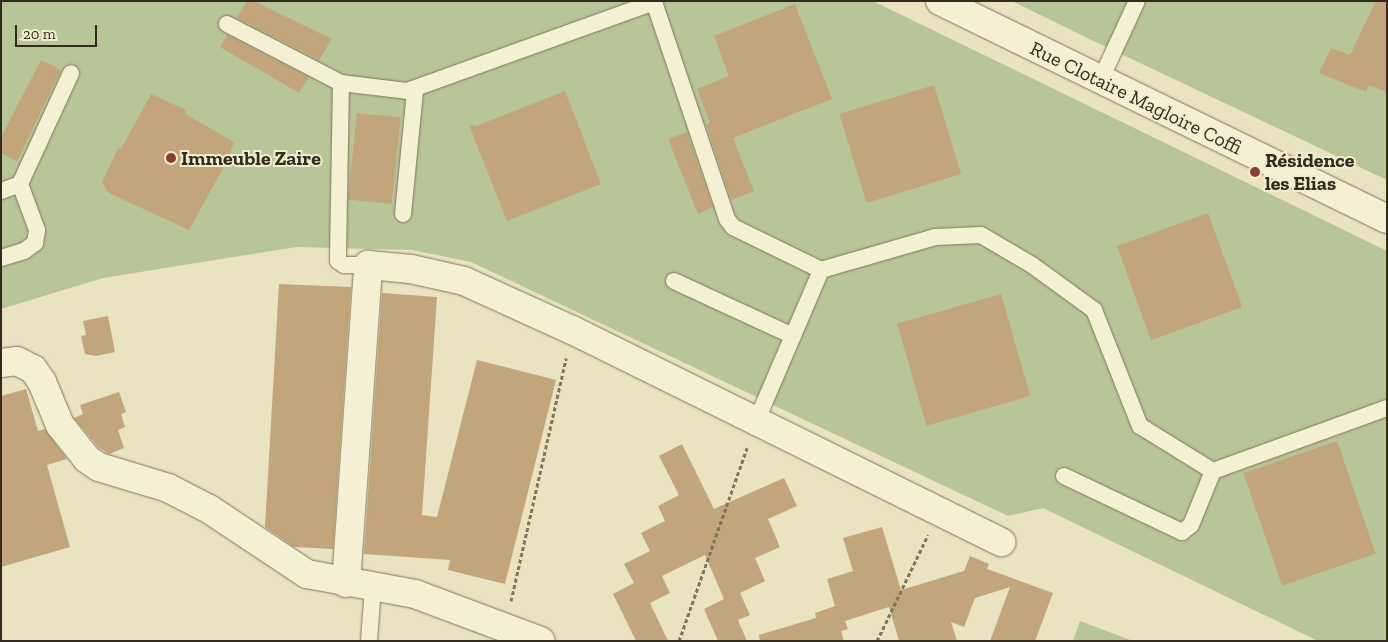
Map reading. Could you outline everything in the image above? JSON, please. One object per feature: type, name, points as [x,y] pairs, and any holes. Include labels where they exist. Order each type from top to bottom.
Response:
[{"type":"street","name":"Rue Clotaire Magloire Coffi","points":[[940,1],[1100,81],[1387,219]]},
{"type":"street","points":[[346,583],[368,265],[411,269],[464,281],[572,330],[1000,542]]},
{"type":"street","points":[[1,363],[17,361],[33,369],[42,382],[60,424],[87,459],[100,467],[168,488],[209,509],[307,574],[346,583],[415,594],[541,641]]},
{"type":"lane","points":[[1100,81],[1137,1]]},
{"type":"lane","points":[[227,24],[341,83],[415,91],[654,2],[727,218],[743,234],[821,270],[935,237],[981,235],[1032,265],[1094,310],[1140,426],[1213,471]]},
{"type":"lane","points":[[1,258],[24,252],[35,243],[37,230],[20,184],[71,72]]},
{"type":"lane","points":[[341,83],[338,261],[344,265],[368,265]]},
{"type":"lane","points":[[403,214],[415,91]]},
{"type":"lane","points":[[1,191],[20,184]]},
{"type":"lane","points":[[756,422],[821,270]]},
{"type":"lane","points":[[674,281],[793,336]]},
{"type":"lane","points":[[1064,476],[1182,532],[1191,525],[1213,471],[1387,408]]},
{"type":"lane","points":[[369,641],[373,587]]},
{"type":"path","points":[[505,626],[572,330]]},
{"type":"path","points":[[679,641],[756,422]]},
{"type":"path","points":[[878,641],[939,512]]},
{"type":"green space","points":[[1,1],[873,1],[1387,251],[1387,641],[1318,641],[1043,508],[1008,516],[471,262],[412,250],[296,247],[103,278],[1,309]]},
{"type":"green space","points":[[1012,1],[1387,1],[1387,180],[1083,36]]},
{"type":"green space","points":[[1080,621],[1133,641],[1073,641]]},
{"type":"building","points":[[247,1],[254,1],[332,39],[319,60],[237,18]]},
{"type":"building","points":[[1376,1],[1387,1],[1387,92],[1369,85],[1366,92],[1319,73],[1331,48],[1350,55]]},
{"type":"building","points":[[795,4],[832,99],[733,138],[754,191],[731,200],[706,124],[710,123],[697,89],[729,76],[714,36]]},
{"type":"building","points":[[227,35],[309,77],[299,93],[220,47]]},
{"type":"building","points":[[41,60],[61,70],[17,161],[1,153],[1,137]]},
{"type":"building","points":[[934,85],[961,174],[867,203],[839,114]]},
{"type":"building","points":[[565,91],[601,184],[507,221],[469,125],[476,126]]},
{"type":"building","name":"Immeuble Zaire","points":[[151,94],[186,110],[185,114],[234,142],[226,163],[189,230],[109,193],[102,183],[118,148],[121,149]]},
{"type":"building","points":[[357,113],[401,118],[392,204],[348,200]]},
{"type":"building","points":[[687,132],[713,207],[698,214],[668,139]]},
{"type":"building","points":[[1208,213],[1242,307],[1151,340],[1117,246]]},
{"type":"building","points":[[279,284],[351,287],[333,549],[294,547],[265,527]]},
{"type":"building","points":[[382,293],[437,297],[422,515],[437,517],[477,360],[556,380],[505,584],[448,570],[450,560],[364,554]]},
{"type":"building","points":[[1001,294],[1030,396],[926,426],[897,324]]},
{"type":"building","points":[[108,316],[115,352],[96,356],[85,354],[81,336],[86,335],[83,321]]},
{"type":"building","points":[[26,389],[38,431],[45,429],[67,459],[47,465],[70,547],[1,567],[1,396]]},
{"type":"building","points":[[119,392],[126,412],[121,414],[125,427],[118,430],[124,448],[109,454],[98,447],[74,418],[83,414],[80,405]]},
{"type":"building","points":[[1337,441],[1376,554],[1282,586],[1243,473]]},
{"type":"building","points":[[682,444],[714,509],[784,478],[797,506],[768,519],[780,547],[755,558],[765,581],[740,593],[750,615],[738,620],[747,641],[718,641],[704,609],[724,599],[705,555],[662,576],[670,593],[650,603],[668,641],[636,641],[613,594],[634,583],[624,564],[650,551],[641,533],[665,521],[658,506],[679,495],[659,456]]},
{"type":"building","points":[[882,527],[901,590],[964,571],[970,556],[989,564],[987,569],[1053,593],[1035,641],[990,641],[1010,587],[975,598],[964,627],[951,622],[957,641],[899,641],[889,607],[845,621],[848,629],[841,631],[844,641],[760,641],[759,635],[816,618],[815,613],[835,606],[827,579],[853,571],[843,538]]},
{"type":"place","name":"Immeuble Zaire","points":[[171,158]]},
{"type":"place","name":"Résidence les Elias","points":[[1255,172]]}]
